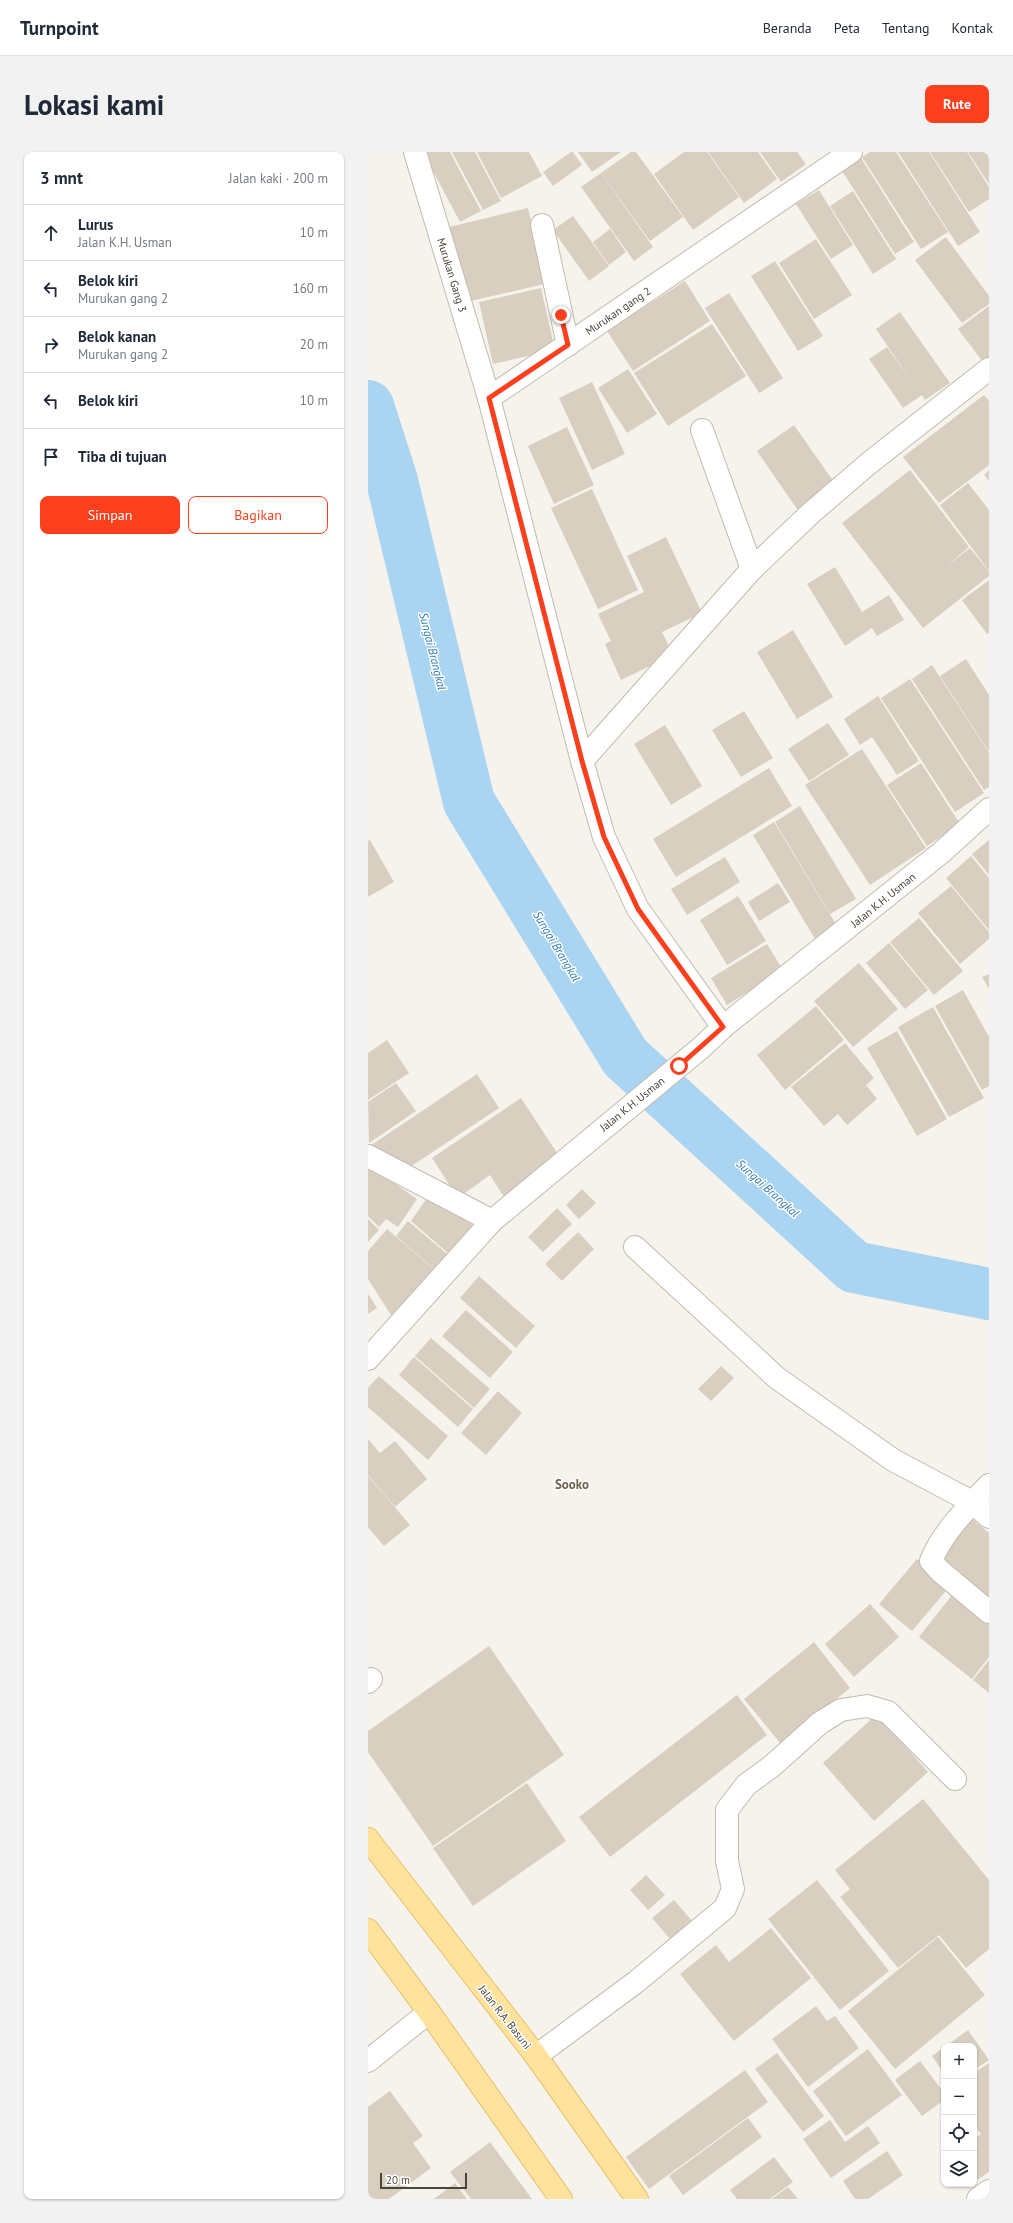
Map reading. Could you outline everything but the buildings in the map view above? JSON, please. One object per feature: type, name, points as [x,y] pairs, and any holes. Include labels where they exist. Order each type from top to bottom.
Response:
[{"type":"main road","name":"Jalan R.A. Basuni","points":[[368,1839],[536,2056],[637,2199]]},
{"type":"main road","points":[[368,1930],[429,2012],[561,2199]]},
{"type":"street","name":"Murukan Gang 3","points":[[415,152],[489,398]]},
{"type":"street","name":"Murukan gang 2","points":[[489,398],[852,152]]},
{"type":"street","points":[[542,225],[568,345]]},
{"type":"street","points":[[582,761],[752,569],[811,513],[868,464],[989,369]]},
{"type":"street","points":[[489,398],[582,761],[604,837],[638,909],[723,1027]]},
{"type":"street","points":[[702,430],[752,569]]},
{"type":"street","name":"Jalan K.H. Usman","points":[[368,1359],[492,1221],[702,1047],[723,1027],[942,852],[989,809]]},
{"type":"street","points":[[368,1156],[492,1221]]},
{"type":"street","points":[[635,1247],[777,1378],[893,1460],[972,1502],[989,1516]]},
{"type":"street","points":[[989,1485],[972,1502],[936,1549],[931,1561],[940,1571],[989,1612]]},
{"type":"street","points":[[536,2056],[636,1982],[725,1908],[733,1889],[727,1861],[727,1810],[746,1786],[772,1766],[820,1723],[841,1710],[867,1706],[888,1712],[955,1779]]},
{"type":"street","points":[[368,2061],[429,2012]]},
{"type":"street","points":[[978,2199],[989,2190]]},
{"type":"waterway","name":"Sungai Brangkal","points":[[368,406],[392,481],[469,802],[625,1057],[854,1267],[989,1294]]},
{"type":"district","name":"Sooko","points":[[572,1484]]},
{"type":"route","points":[[561,315],[568,345],[489,398],[582,761],[604,837],[638,909],[723,1027],[679,1066]]}]
